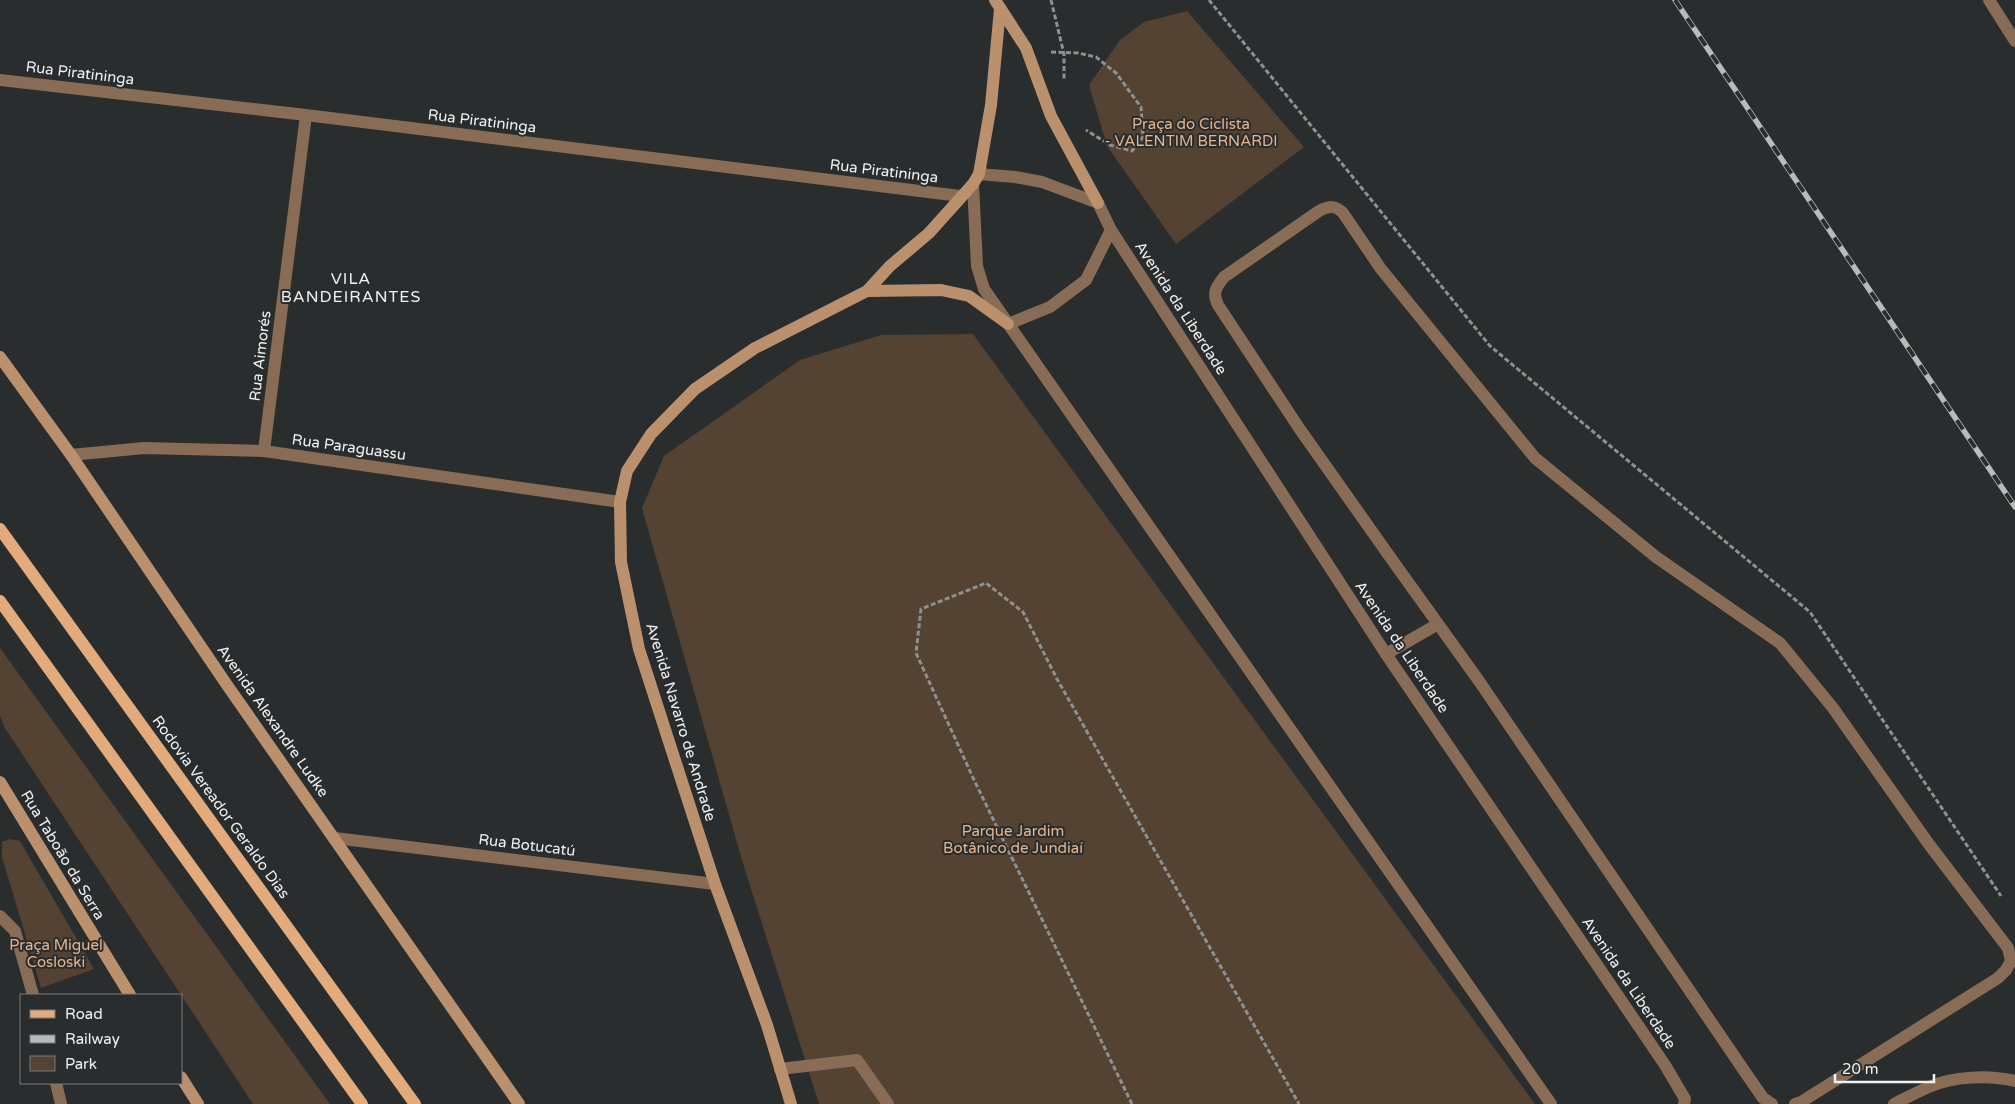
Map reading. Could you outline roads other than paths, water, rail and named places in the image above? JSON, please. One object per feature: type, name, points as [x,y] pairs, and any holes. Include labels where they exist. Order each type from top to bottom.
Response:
[{"type":"main road","points":[[976,179],[991,105],[997,4]]},
{"type":"main road","points":[[997,4],[1026,48],[1051,116],[1098,203]]},
{"type":"main road","name":"Avenida Navarro de Andrade","points":[[791,1104],[767,1025],[716,884],[639,649],[621,562],[620,502],[627,471],[651,434],[695,389],[754,348],[867,291],[890,266],[929,233],[976,179]]},
{"type":"main road","points":[[867,291],[941,290],[969,296],[1008,324]]},
{"type":"main road","name":"Avenida Alexandre Ludke","points":[[0,357],[71,455],[227,685],[519,1104]]},
{"type":"main road","name":"Rodovia Vereador Geraldo Dias","points":[[0,528],[415,1104]]},
{"type":"main road","points":[[0,601],[362,1104]]},
{"type":"main road","name":"Rua Taboão da Serra","points":[[0,782],[129,994]]},
{"type":"main road","points":[[182,1079],[198,1104]]},
{"type":"street","points":[[1989,0],[2015,41]]},
{"type":"street","name":"Rua Piratininga","points":[[0,80],[306,115],[960,196]]},
{"type":"street","name":"Rua Aimorés","points":[[264,451],[306,115]]},
{"type":"street","points":[[1098,203],[1042,182],[976,179],[974,227],[977,266],[984,289],[1550,1104]]},
{"type":"street","name":"Avenida da Liberdade","points":[[1098,203],[1111,230],[1386,654],[1664,1065],[1687,1102]]},
{"type":"street","points":[[1772,1104],[1764,1098],[1745,1072],[1485,688],[1299,428],[1215,298],[1216,287],[1224,277],[1326,207],[1337,207],[1343,213],[1382,269],[1535,458],[1656,557],[1780,643],[1833,708],[1928,843],[2008,948],[2012,960],[1998,978],[1802,1102],[1795,1104]]},
{"type":"street","points":[[1008,324],[1050,307],[1086,280],[1111,230]]},
{"type":"street","name":"Rua Paraguassu","points":[[71,455],[144,448],[264,451],[620,502]]},
{"type":"street","points":[[1386,654],[1438,624]]},
{"type":"street","name":"Rua Botucatú","points":[[335,838],[716,884]]},
{"type":"street","points":[[0,916],[16,932],[33,994]]},
{"type":"street","points":[[780,1069],[858,1060],[888,1104]]},
{"type":"street","points":[[1894,1104],[1931,1086],[1967,1078],[2002,1078],[2015,1081]]},
{"type":"street","points":[[56,1084],[61,1104]]},
{"type":"railway","points":[[1675,0],[2015,507]]},
{"type":"district","name":"VILA BANDEIRANTES","points":[[351,288]]},
{"type":"park label","name":"Praça do Ciclista - VALENTIM BERNARDI","points":[[1191,132]]},
{"type":"park label","name":"Parque Jardim Botânico de Jundiaí","points":[[1013,840]]},
{"type":"park label","name":"Praça Miguel Cosloski","points":[[56,954]]}]
